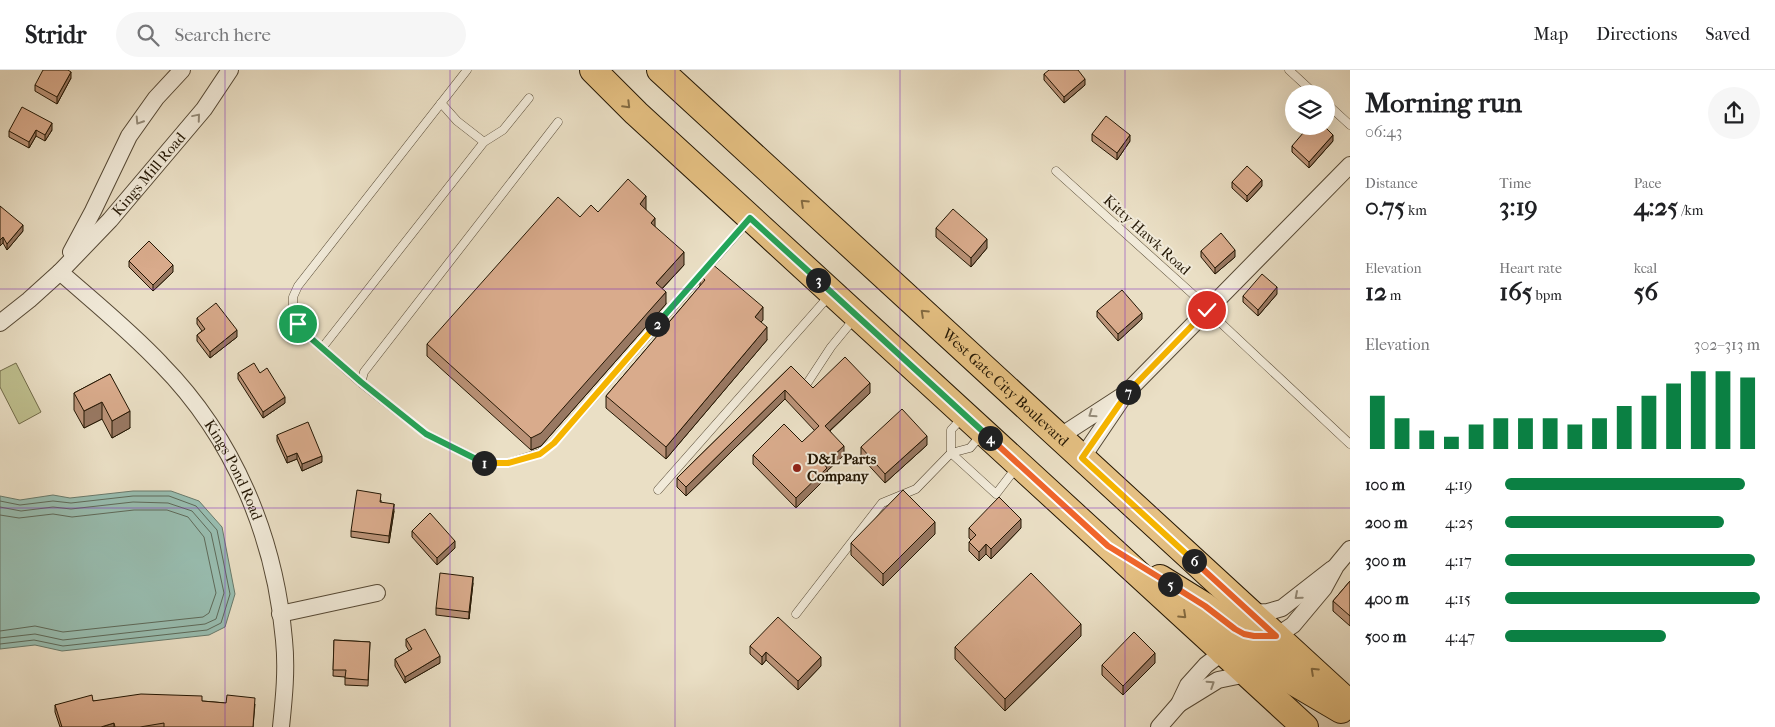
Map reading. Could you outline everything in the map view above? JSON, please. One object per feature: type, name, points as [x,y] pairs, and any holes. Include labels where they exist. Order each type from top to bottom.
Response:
[{"type":"main road","points":[[593,70],[636,113],[1305,727]]},
{"type":"main road","name":"West Gate City Boulevard","points":[[670,76],[1350,704]]},
{"type":"main road","points":[[1108,546],[1205,606],[1244,634],[1276,636]]},
{"type":"main road","points":[[1223,652],[1244,652],[1261,657],[1290,680],[1350,715]]},
{"type":"street","name":"Kings Mill Road","points":[[60,272],[130,136],[156,98],[182,70]]},
{"type":"street","name":"Kings Mill Road","points":[[0,323],[60,272],[110,220],[204,109],[230,70]]},
{"type":"street","points":[[1082,458],[1126,393],[1350,165]]},
{"type":"street","name":"Kings Pond Road","points":[[60,272],[162,364],[196,403],[237,470],[258,518],[273,568],[284,641],[285,692],[281,727]]},
{"type":"street","points":[[1059,437],[1126,393]]},
{"type":"street","points":[[1276,636],[1293,625],[1324,588],[1336,566],[1350,549]]},
{"type":"street","points":[[1251,613],[1268,612],[1282,608],[1315,580],[1336,566]]},
{"type":"street","points":[[280,614],[377,593]]},
{"type":"street","points":[[1159,727],[1179,704],[1188,686],[1206,665],[1223,652]]},
{"type":"street","points":[[1179,704],[1218,680],[1247,674]]},
{"type":"lane","points":[[467,70],[298,286],[293,297],[293,312],[298,324],[306,334],[361,382],[426,434],[486,464],[508,463],[540,454],[554,443],[750,218]]},
{"type":"lane","points":[[1289,70],[1306,85]]},
{"type":"lane","points":[[322,348],[484,142],[503,130],[529,98]]},
{"type":"lane","points":[[441,102],[458,121],[484,142]]},
{"type":"lane","points":[[1335,112],[1350,125]]},
{"type":"lane","points":[[361,382],[364,372],[558,122]]},
{"type":"lane","name":"Kitty Hawk Road","points":[[1056,171],[1197,298],[1207,310],[1350,444]]},
{"type":"lane","points":[[658,490],[832,293]]},
{"type":"lane","points":[[808,382],[831,347],[857,316]]},
{"type":"lane","points":[[796,614],[882,503],[916,489],[951,453],[970,448],[974,424],[951,430],[951,453],[996,494],[1019,464]]},
{"type":"green space","points":[[16,363],[41,412],[19,424],[0,387],[0,371]]},
{"type":"water","points":[[133,491],[171,491],[199,501],[222,527],[235,594],[225,627],[209,635],[62,651],[35,645],[0,649],[0,496],[20,500],[53,495],[70,498]]},
{"type":"building","points":[[43,70],[68,70],[71,72],[57,97],[35,85]]},
{"type":"building","points":[[1049,70],[1078,70],[1085,79],[1064,97],[1044,74]]},
{"type":"building","points":[[22,107],[52,123],[45,135],[36,130],[29,142],[9,131]]},
{"type":"building","points":[[1106,116],[1130,135],[1117,153],[1092,134]]},
{"type":"building","points":[[1301,135],[1333,135],[1309,162],[1292,146]]},
{"type":"building","points":[[1247,166],[1262,180],[1247,196],[1232,182]]},
{"type":"building","points":[[628,179],[646,196],[640,204],[655,218],[651,223],[684,252],[656,283],[666,292],[541,433],[531,438],[427,344],[558,197],[580,217],[591,205],[598,212]]},
{"type":"building","points":[[0,206],[23,225],[7,244],[3,237],[0,240]]},
{"type":"building","points":[[953,209],[987,239],[971,258],[936,228]]},
{"type":"building","points":[[1221,233],[1235,250],[1215,268],[1201,251]]},
{"type":"building","points":[[149,241],[173,265],[153,285],[129,261]]},
{"type":"building","points":[[711,263],[763,307],[755,317],[767,327],[666,447],[606,396],[705,280],[700,275]]},
{"type":"building","points":[[1262,274],[1277,287],[1258,310],[1243,296]]},
{"type":"building","points":[[1122,290],[1142,313],[1118,334],[1097,311]]},
{"type":"building","points":[[216,303],[237,330],[210,352],[197,335],[205,329],[197,318]]},
{"type":"building","points":[[845,357],[870,383],[825,426],[844,446],[824,464],[827,468],[796,498],[753,455],[784,424],[802,442],[819,426],[785,390],[686,487],[677,478],[791,366],[813,388]]},
{"type":"building","points":[[254,363],[260,373],[267,368],[285,397],[263,412],[238,373]]},
{"type":"building","points":[[110,374],[130,411],[112,421],[102,402],[84,411],[74,393]]},
{"type":"building","points":[[902,409],[927,436],[885,474],[861,447]]},
{"type":"building","points":[[308,422],[322,456],[302,464],[297,453],[287,457],[277,435]]},
{"type":"building","points":[[357,490],[381,494],[380,502],[394,504],[389,536],[351,531]]},
{"type":"building","points":[[903,490],[935,522],[883,574],[851,543]]},
{"type":"building","points":[[999,497],[1021,519],[991,549],[986,544],[979,552],[969,542],[976,535],[969,528]]},
{"type":"building","points":[[430,513],[455,541],[437,558],[412,531]]},
{"type":"building","points":[[440,573],[473,577],[469,612],[436,608]]},
{"type":"building","points":[[1031,573],[1081,624],[1005,699],[955,647]]},
{"type":"building","points":[[1350,581],[1350,616],[1333,601]]},
{"type":"building","points":[[778,617],[821,657],[798,681],[766,652],[762,657],[750,646]]},
{"type":"building","points":[[425,629],[440,656],[405,677],[395,659],[412,649],[406,639]]},
{"type":"building","points":[[1134,632],[1155,653],[1123,686],[1102,665]]},
{"type":"building","points":[[334,640],[370,642],[368,680],[345,678],[346,670],[333,670]]},
{"type":"building","points":[[141,694],[202,696],[202,701],[226,703],[227,695],[255,698],[253,727],[164,727],[164,723],[140,727],[115,727],[114,723],[101,727],[62,727],[55,705],[92,695],[93,701]]},
{"type":"place","name":"D&L Parts Company","points":[[797,468]]},
{"type":"route","points":[[298,324],[306,334],[361,382],[426,434],[486,464],[508,463],[540,454],[554,443],[750,218],[1108,546],[1205,606],[1244,634],[1276,636],[1082,458],[1126,393],[1207,310]]}]
